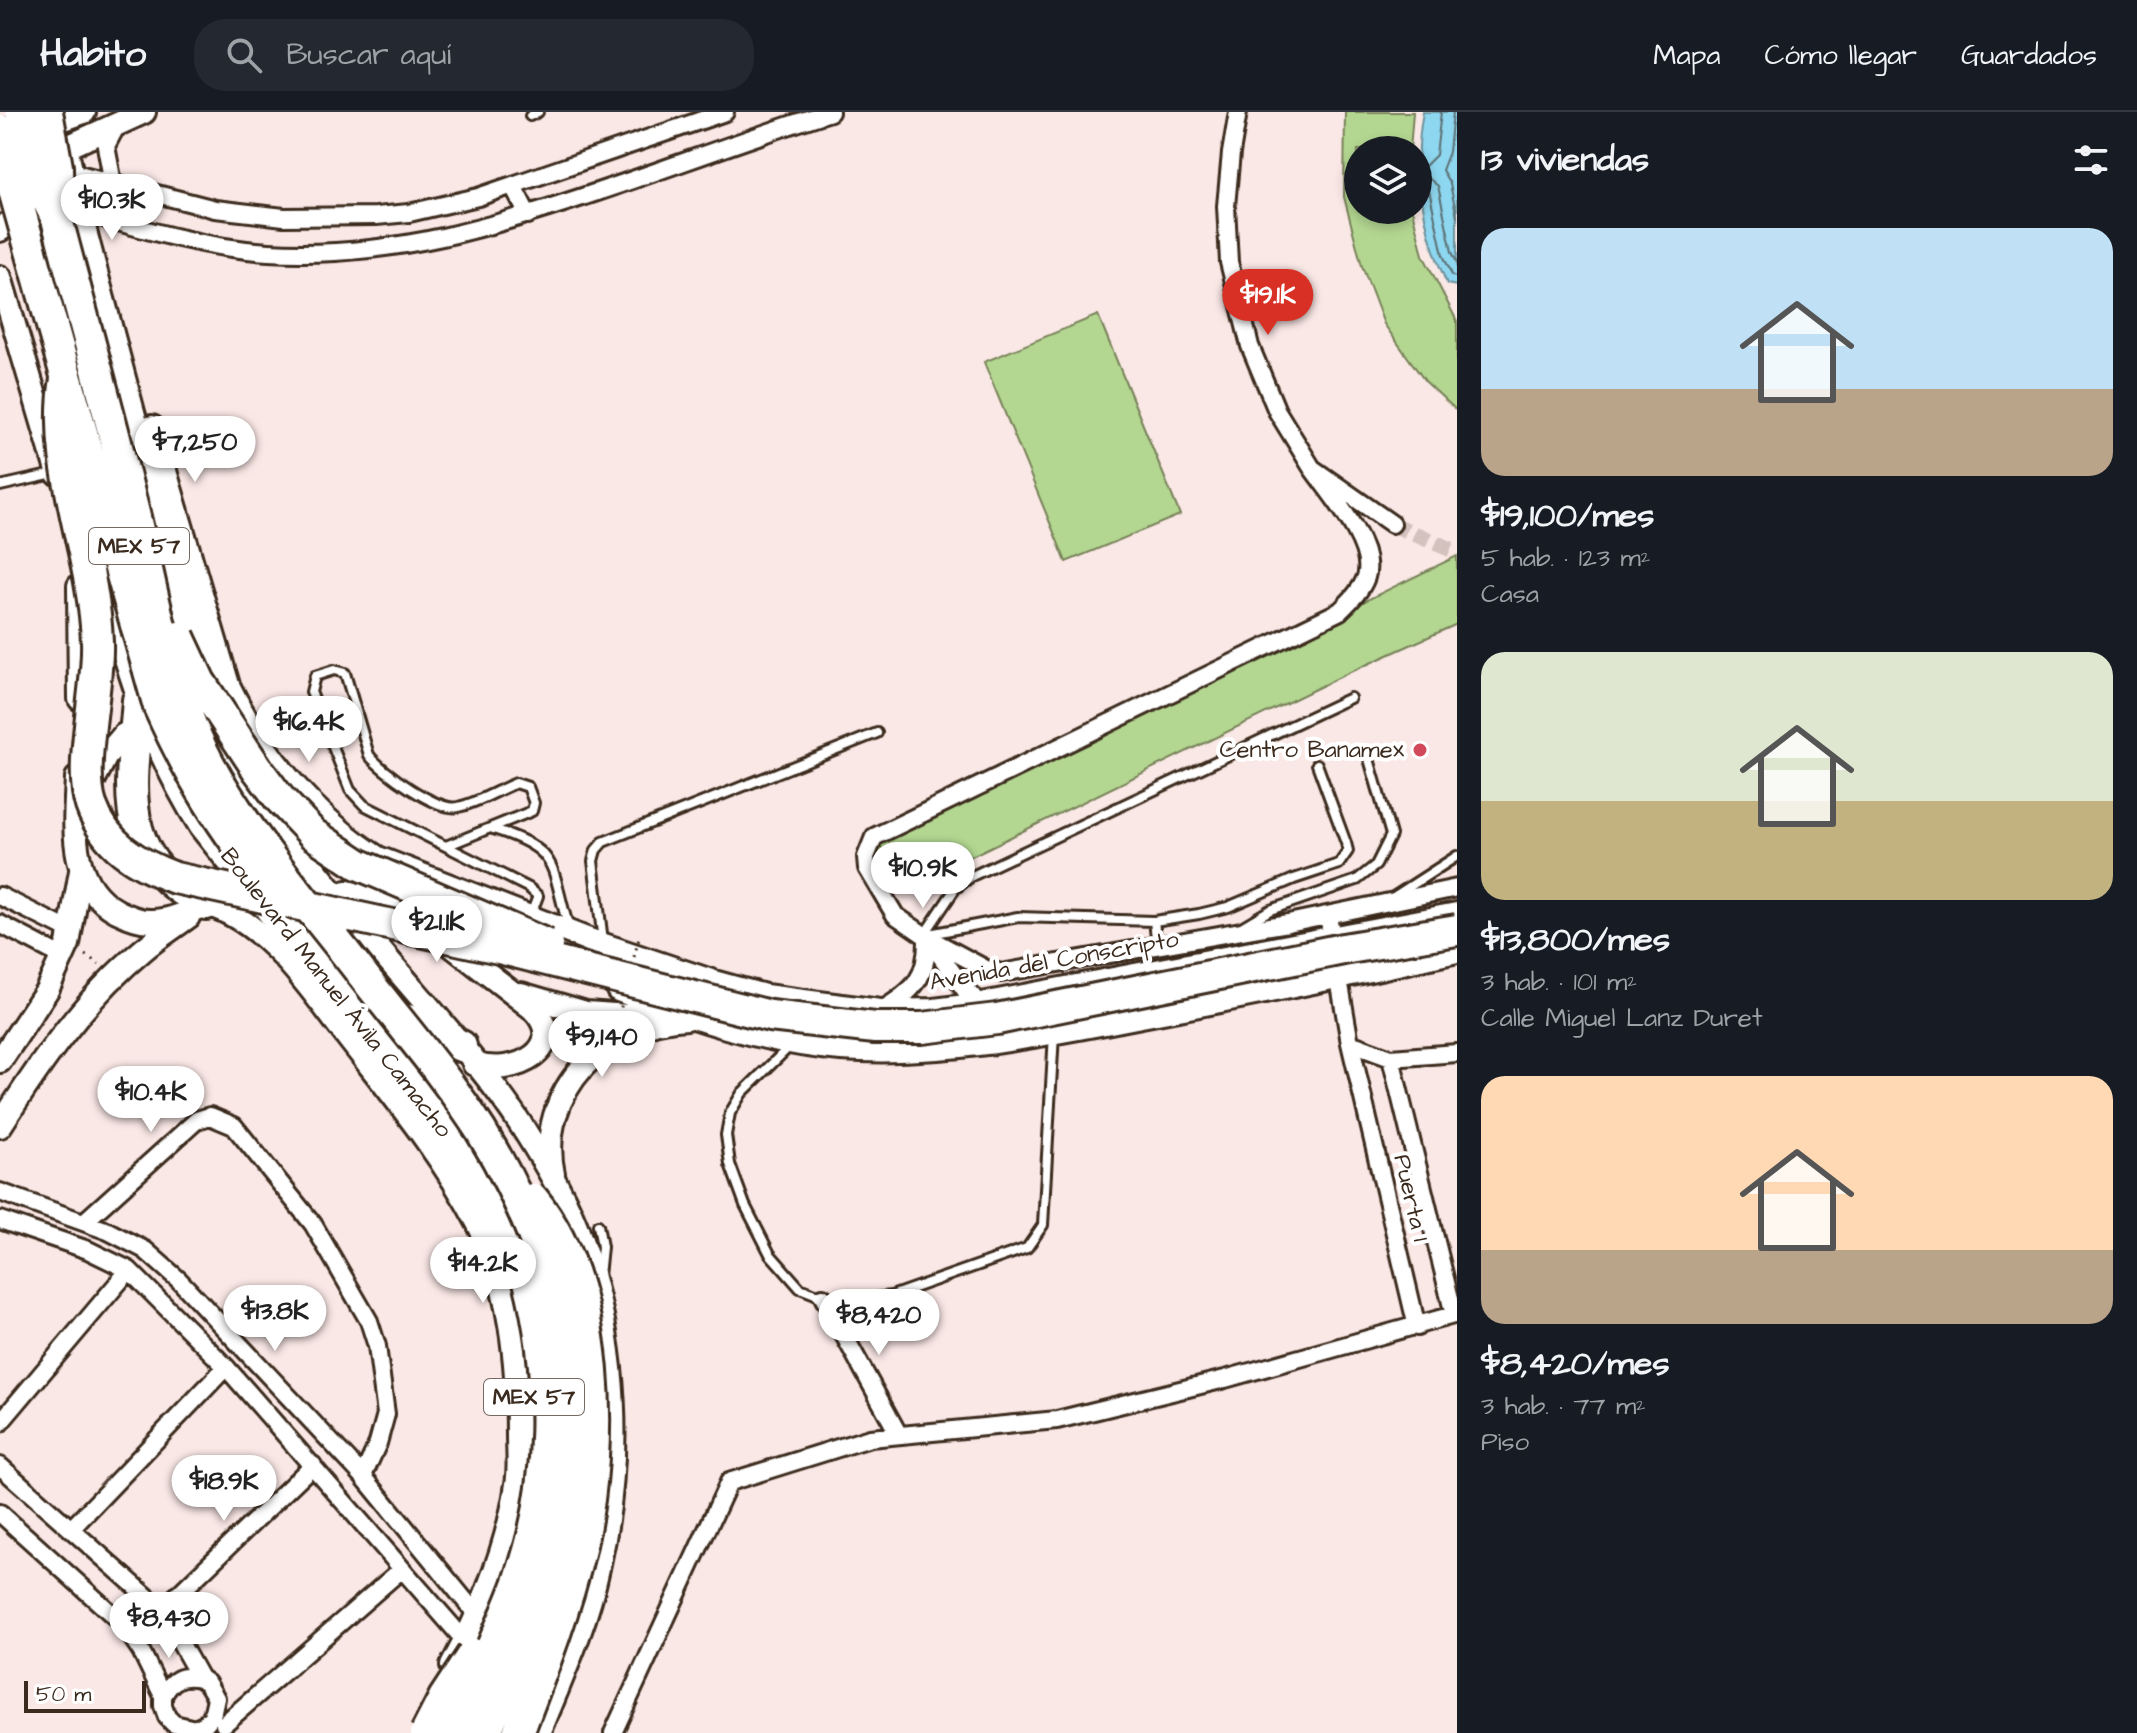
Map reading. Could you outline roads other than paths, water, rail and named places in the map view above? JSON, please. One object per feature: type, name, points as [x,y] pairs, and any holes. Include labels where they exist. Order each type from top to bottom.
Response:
[{"type":"highway","points":[[21,112],[40,185],[68,215]]},
{"type":"highway","points":[[55,115],[58,181],[146,571],[175,682],[196,737],[238,812],[462,1104],[498,1161],[528,1218],[545,1263],[559,1317],[567,1375],[568,1440],[559,1523],[543,1591],[485,1733]]},
{"type":"highway","points":[[0,130],[2,178],[66,379],[148,675],[176,744],[232,840],[456,1127],[497,1194],[524,1264],[540,1331],[546,1399],[546,1438],[538,1510],[519,1581],[491,1615],[479,1645],[426,1733]]},
{"type":"highway","name":"Boulevard Manuel Ávila Camacho","points":[[60,251],[157,618],[182,699],[213,760],[234,793],[480,1112],[522,1178],[552,1254],[574,1338],[580,1383],[580,1453],[571,1522],[559,1579],[502,1733]]},
{"type":"highway","name":"Boulevard Manuel Ávila Camacho","points":[[22,256],[139,690],[170,764],[205,826],[406,1077],[465,1160],[495,1219],[521,1295],[533,1383],[531,1470],[508,1572],[441,1733]]},
{"type":"highway","points":[[66,379],[61,413],[63,452],[92,583],[97,632],[97,675],[87,770],[89,795],[100,823],[120,849],[150,869],[175,878],[499,948],[770,1016],[875,1028],[922,1028],[1010,1017],[1343,949],[1457,930]]},
{"type":"highway","points":[[134,513],[192,668],[258,770],[306,828],[358,864],[548,945],[625,972],[775,1012],[818,1019],[882,1023],[916,1022],[952,1009]]},
{"type":"highway","points":[[139,690],[132,791],[137,832],[145,850],[181,892],[217,899]]},
{"type":"highway","points":[[408,1020],[468,1055]]},
{"type":"highway","points":[[498,1161],[537,1203],[558,1235],[567,1256],[586,1325],[593,1412],[591,1482],[581,1547],[559,1621],[518,1733]]},
{"type":"highway","points":[[454,1733],[491,1615]]},
{"type":"main road","points":[[0,139],[55,115],[84,112]]},
{"type":"main road","points":[[2,178],[144,112]]},
{"type":"main road","points":[[55,115],[71,172],[68,215]]},
{"type":"main road","points":[[2,178],[68,215],[86,235],[179,579],[211,712],[225,747],[262,805],[468,1055],[521,1125],[555,1183],[580,1238],[607,1340],[613,1483],[598,1570],[588,1605],[539,1733]]},
{"type":"main road","points":[[0,230],[16,217],[45,211],[64,216],[86,235]]},
{"type":"main road","name":"Boulevard Manuel Ávila Camacho","points":[[0,277],[67,503],[79,582],[81,676],[75,843],[81,871],[93,891],[109,907],[138,919],[152,921],[170,918],[217,899],[257,929],[311,991],[431,1144],[479,1225],[504,1296],[518,1377],[518,1481],[511,1517],[498,1560],[491,1615],[465,1641],[417,1733]]},
{"type":"main road","name":"Avenida del Conscripto","points":[[124,373],[157,440],[228,685],[241,711],[305,797],[348,839],[378,858],[604,946],[747,991],[829,1007],[880,1011],[952,1009],[982,1004],[1329,926],[1457,914]]},
{"type":"main road","points":[[237,723],[258,737]]},
{"type":"main road","points":[[76,817],[99,766],[124,735]]},
{"type":"main road","points":[[0,1061],[47,990],[68,944],[81,871]]},
{"type":"main road","points":[[347,892],[400,906],[697,1018],[791,1043],[840,1049],[919,1050],[1055,1033],[1340,988],[1457,951]]},
{"type":"main road","points":[[0,1126],[71,1023],[116,975],[144,949],[217,899]]},
{"type":"main road","points":[[400,906],[537,1014],[544,1028],[543,1042],[530,1060],[513,1067],[493,1068],[468,1055]]},
{"type":"main road","points":[[502,985],[548,1004],[586,1013],[697,1018]]},
{"type":"main road","points":[[747,991],[775,1012]]},
{"type":"main road","points":[[555,1183],[551,1152],[554,1122],[564,1093],[577,1072],[599,1051],[625,1034],[673,1019]]},
{"type":"street","points":[[71,172],[215,209],[314,219],[409,213],[513,186],[725,112]]},
{"type":"street","points":[[1238,112],[1226,206],[1229,262],[1250,346],[1277,411],[1361,540],[1368,561],[1366,577],[1355,597],[1340,611],[874,837],[866,857],[867,868],[895,915],[925,936],[986,969],[1001,973],[1232,933],[1329,926],[1384,903],[1457,888]]},
{"type":"street","points":[[68,215],[115,221],[192,242],[235,249],[323,253],[404,246],[528,215],[826,113]]},
{"type":"street","points":[[115,221],[113,183],[106,146],[116,127]]},
{"type":"street","points":[[513,186],[528,215]]},
{"type":"street","points":[[1312,468],[1392,524]]},
{"type":"street","points":[[0,896],[68,944]]},
{"type":"street","points":[[0,924],[68,944]]},
{"type":"street","name":"Puerta 1","points":[[1329,926],[1350,1043],[1417,1327],[1455,1315],[1391,1058]]},
{"type":"street","points":[[925,936],[965,990],[982,1004]]},
{"type":"street","points":[[880,1011],[909,992],[920,976],[927,962],[925,936]]},
{"type":"street","points":[[1350,1043],[1391,1058],[1457,1053]]},
{"type":"street","points":[[85,1221],[197,1120],[210,1116],[234,1126],[313,1224],[369,1321],[377,1346],[386,1414],[378,1443],[363,1476]]},
{"type":"street","points":[[0,1192],[85,1221],[145,1250],[179,1280],[491,1615]]},
{"type":"street","points":[[0,1220],[88,1250],[129,1270],[226,1367],[465,1641]]},
{"type":"street","points":[[0,1423],[129,1270]]},
{"type":"street","points":[[823,1297],[899,1435]]},
{"type":"street","points":[[613,1733],[729,1482],[870,1438],[1057,1420],[1417,1327]]},
{"type":"street","points":[[72,1528],[226,1367]]},
{"type":"street","points":[[162,1610],[313,1465]]},
{"type":"street","points":[[0,1466],[162,1610],[200,1678]]},
{"type":"street","points":[[0,1513],[123,1624],[141,1651],[163,1696]]},
{"type":"street","points":[[225,1725],[216,1698],[200,1678],[178,1678],[168,1685],[163,1706],[171,1729],[195,1729],[205,1724],[225,1725],[402,1569]]},
{"type":"lane","points":[[0,486],[58,473]]},
{"type":"lane","points":[[446,846],[532,811],[534,803],[526,784],[516,783],[457,808],[441,805],[386,773],[369,755],[345,673],[334,670],[315,676],[311,692],[350,790],[376,813],[535,892],[537,901],[530,917]]},
{"type":"lane","points":[[925,936],[955,889],[972,876],[1350,698]]},
{"type":"lane","points":[[604,946],[593,861],[596,850],[603,842],[877,733]]},
{"type":"lane","points":[[1232,933],[1270,910],[1357,880],[1376,865],[1391,835],[1367,752]]},
{"type":"lane","points":[[925,936],[1018,917],[1154,921],[1228,907],[1339,864],[1348,851],[1317,764]]},
{"type":"lane","points":[[490,828],[531,842],[544,853],[556,876],[570,933]]},
{"type":"lane","points":[[1384,903],[1457,856]]},
{"type":"lane","points":[[1154,921],[1157,946]]},
{"type":"lane","points":[[791,1043],[742,1093],[730,1113],[726,1135],[730,1164],[745,1205],[770,1254],[800,1288],[838,1303],[891,1296],[1027,1248],[1043,1225],[1055,1033],[1043,992]]},
{"type":"lane","points":[[595,1288],[602,1259],[598,1225]]},
{"type":"water","points":[[1423,112],[1457,112],[1457,286],[1447,284],[1427,224],[1432,224],[1432,136],[1420,134]]},
{"type":"tunnel","points":[[1392,524],[1457,552]]},
{"type":"place","name":"Centro Banamex","points":[[1420,750]]}]
